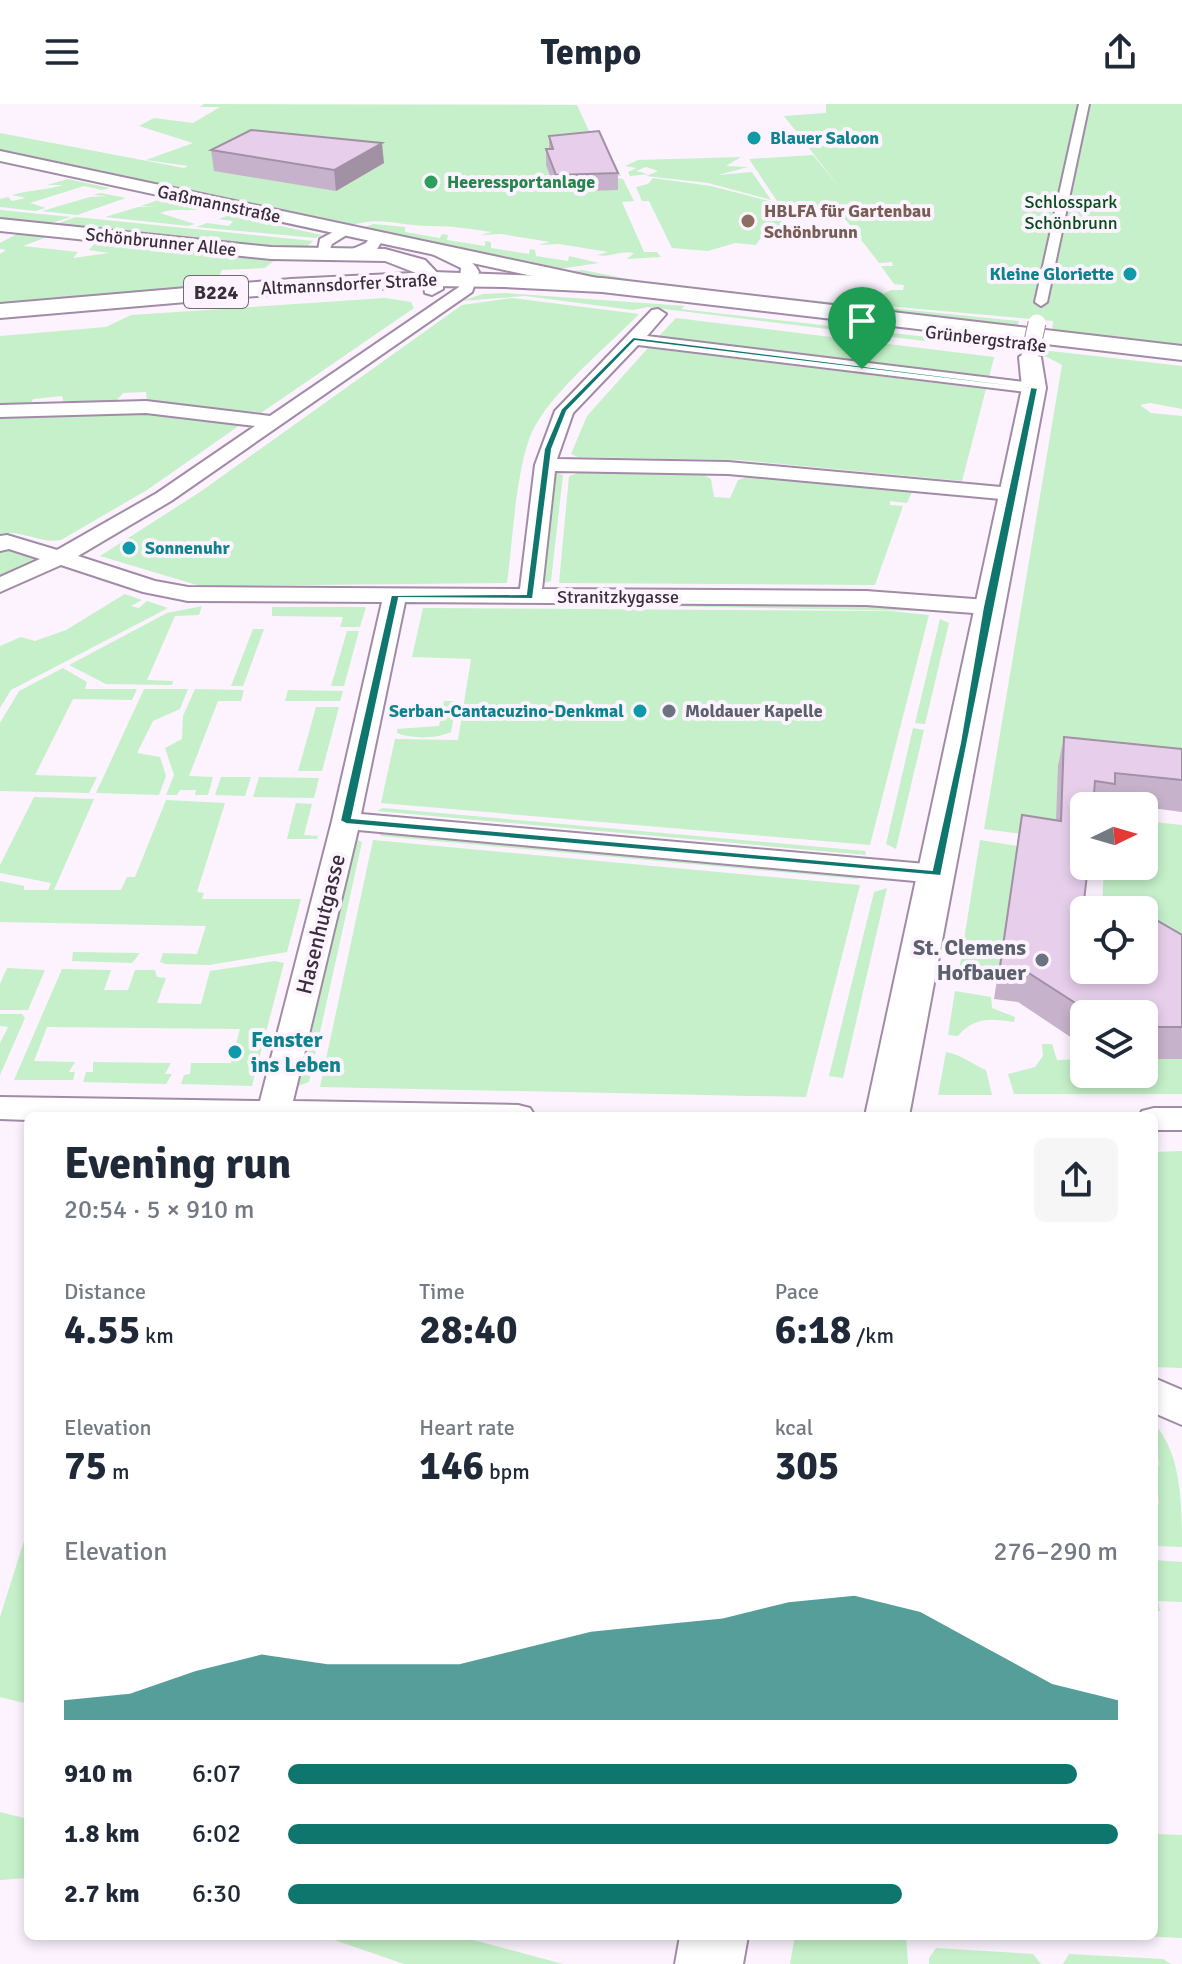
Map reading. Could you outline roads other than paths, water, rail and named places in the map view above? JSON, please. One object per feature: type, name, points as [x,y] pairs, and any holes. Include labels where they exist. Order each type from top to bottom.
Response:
[{"type":"main road","name":"Altmannsdorfer Straße","points":[[0,320],[432,284]]},
{"type":"main road","name":"Altmannsdorfer Straße","points":[[0,311],[291,286],[467,284],[601,289]]},
{"type":"main road","name":"Grünbergstraße","points":[[601,289],[1182,353]]},
{"type":"main road","name":"Grünbergstraße","points":[[601,289],[1182,362]]},
{"type":"street","points":[[888,1112],[965,743],[987,607],[1012,494],[1021,386],[1084,104]]},
{"type":"street","name":"Gaßmannstraße","points":[[0,156],[601,289]]},
{"type":"street","name":"Schönbrunner Allee","points":[[0,225],[256,252],[355,253],[402,258],[425,269],[432,284]]},
{"type":"street","points":[[322,253],[325,242],[346,231]]},
{"type":"street","points":[[355,253],[372,246],[377,238]]},
{"type":"street","name":"Gaßmannstraße","points":[[437,251],[468,265],[471,272],[467,284]]},
{"type":"street","points":[[430,314],[432,284]]},
{"type":"street","points":[[0,585],[61,557],[164,497],[430,314],[467,284]]},
{"type":"street","points":[[530,597],[545,465],[548,449],[564,411],[658,314]]},
{"type":"street","points":[[633,339],[1021,386]]},
{"type":"street","points":[[0,411],[146,407],[271,422]]},
{"type":"street","points":[[545,465],[748,469],[1012,494]]},
{"type":"street","name":"Stranitzkygasse","points":[[0,545],[7,541],[151,587],[188,594],[866,598],[987,607]]},
{"type":"street","name":"Hasenhutgasse","points":[[274,1112],[346,821],[395,595]]},
{"type":"street","points":[[346,821],[937,874]]},
{"type":"street","points":[[0,1108],[274,1112]]},
{"type":"street","points":[[1158,1119],[1182,1119]]},
{"type":"street","points":[[709,1964],[713,1940]]},
{"type":"place","name":"Blauer Saloon","points":[[754,138]]},
{"type":"place","name":"Heeressportanlage","points":[[431,182]]},
{"type":"place","name":"HBLFA für Gartenbau Schönbrunn","points":[[748,221]]},
{"type":"place","name":"Kleine Gloriette","points":[[1130,274]]},
{"type":"place","name":"Sonnenuhr","points":[[129,548]]},
{"type":"place","name":"Serban-Cantacuzino-Denkmal","points":[[640,711]]},
{"type":"place","name":"Moldauer Kapelle","points":[[669,711]]},
{"type":"place","name":"St. Clemens Hofbauer","points":[[1042,960]]},
{"type":"place","name":"Fenster ins Leben","points":[[235,1052]]},
{"type":"park label","name":"Schlosspark Schönbrunn","points":[[1071,212]]}]
